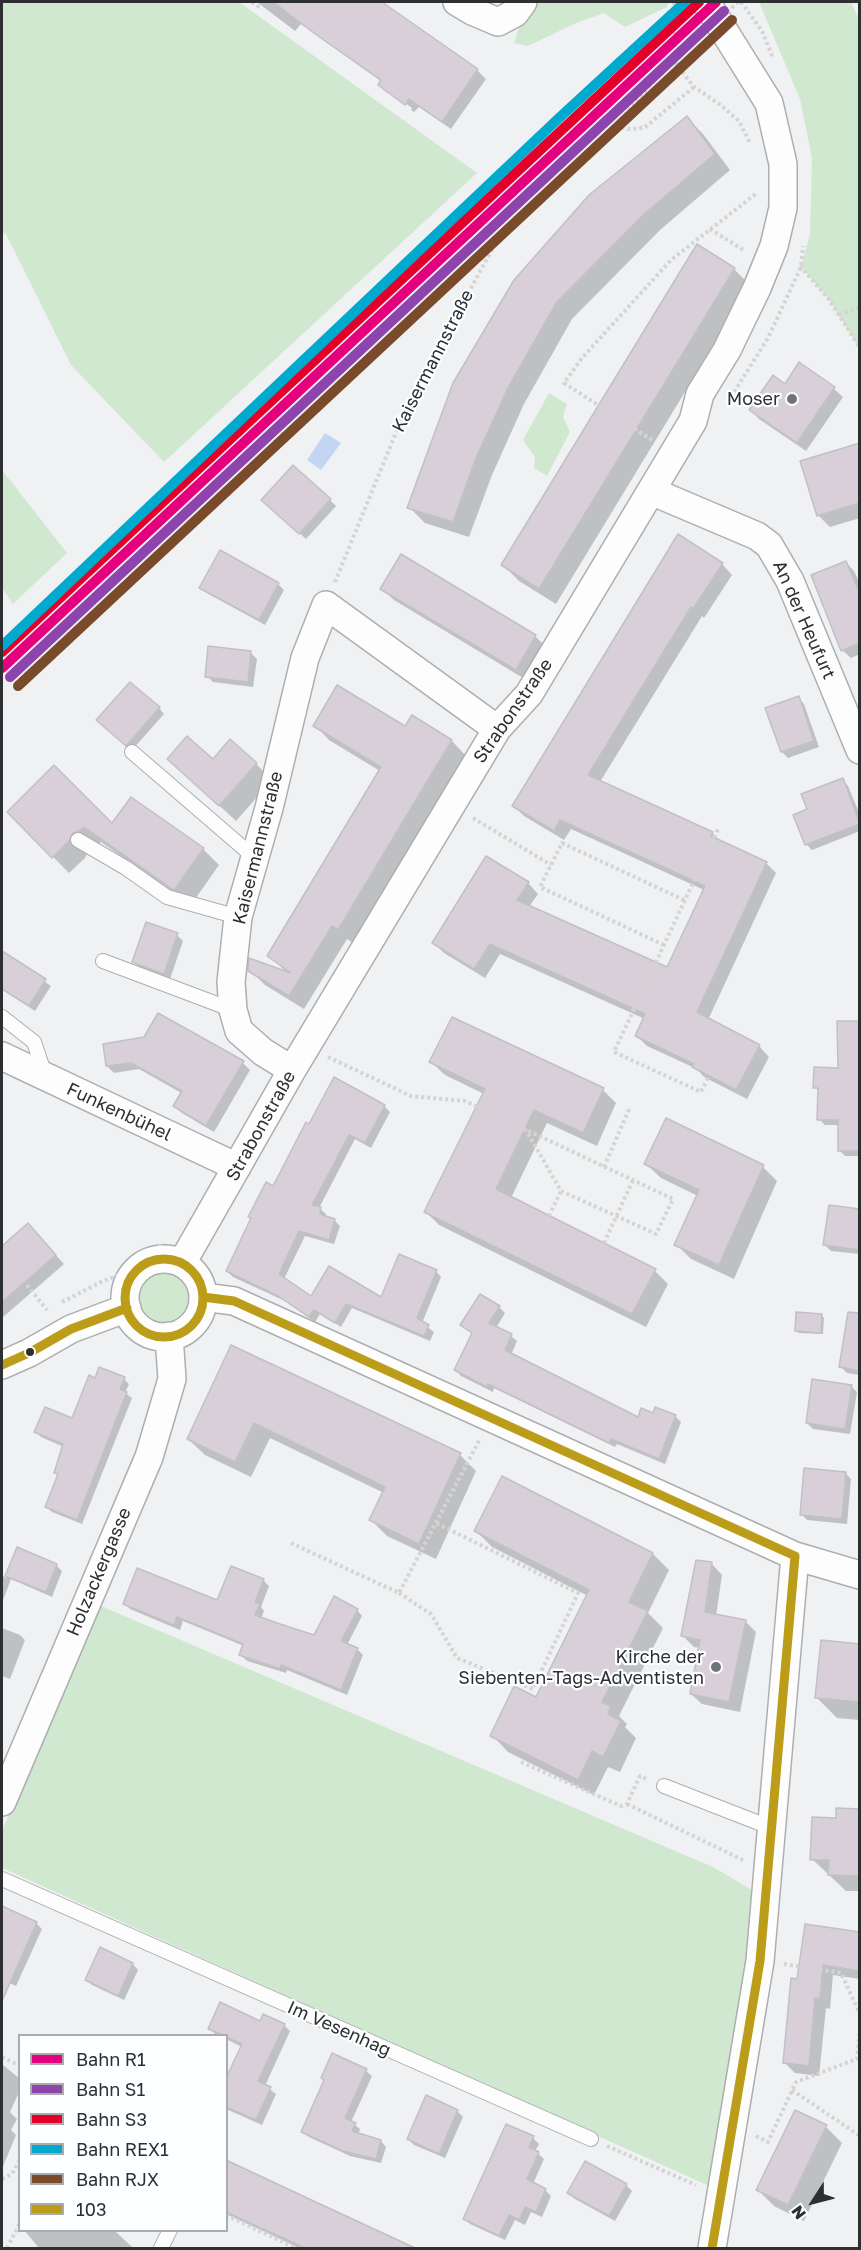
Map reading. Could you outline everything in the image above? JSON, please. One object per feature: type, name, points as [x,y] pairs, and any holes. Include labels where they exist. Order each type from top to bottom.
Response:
[{"type":"street","points":[[457,2],[498,22],[515,13],[523,2]]},
{"type":"street","name":"Strabonstraße","points":[[182,1263],[306,1045],[497,729],[529,694],[693,421],[700,394],[727,350],[757,288],[774,246],[783,208],[783,164],[769,104],[706,2]]},
{"type":"street","name":"An der Heufurt","points":[[651,491],[757,536],[769,545],[790,581],[860,750]]},
{"type":"street","points":[[326,605],[497,729]]},
{"type":"street","name":"Kaisermannstraße","points":[[292,1070],[263,1052],[239,1031],[233,1010],[231,982],[238,917],[269,808],[305,658],[326,605]]},
{"type":"street","name":"Funkenbühel","points":[[2,1056],[237,1167]]},
{"type":"street","points":[[162,1259],[182,1263],[197,1277],[203,1296],[202,1308],[190,1327],[180,1333],[158,1336],[138,1326],[127,1308],[125,1296],[133,1274],[142,1266],[162,1259]]},
{"type":"street","points":[[203,1296],[234,1301],[795,1556],[860,1575]]},
{"type":"street","points":[[2,1365],[29,1353],[71,1329],[127,1308]]},
{"type":"street","name":"Holzackergasse","points":[[2,1802],[149,1457],[172,1379],[169,1336]]},
{"type":"street","points":[[712,2248],[760,1961],[795,1556]]},
{"type":"lane","points":[[132,752],[255,858]]},
{"type":"lane","points":[[78,840],[126,868],[167,897],[238,917]]},
{"type":"lane","points":[[103,961],[233,1010]]},
{"type":"lane","points":[[2,1017],[34,1042],[46,1078]]},
{"type":"lane","points":[[664,1786],[772,1828]]},
{"type":"lane","name":"Im Vesenhag","points":[[2,1879],[591,2139]]},
{"type":"lane","points":[[161,2248],[169,2232]]},
{"type":"path","points":[[252,2],[262,9]]},
{"type":"path","points":[[674,2],[676,64],[694,87],[739,121],[754,151]]},
{"type":"path","name":"Kaisermannstraße","points":[[326,605],[408,404],[500,235],[557,184],[616,125],[653,82],[738,2]]},
{"type":"path","points":[[616,125],[628,129],[644,128],[694,87]]},
{"type":"path","points":[[636,430],[564,383],[582,358],[670,260],[763,188],[762,200]]},
{"type":"path","points":[[710,229],[754,257]]},
{"type":"path","points":[[801,267],[839,315],[860,348]]},
{"type":"path","points":[[839,315],[860,307]]},
{"type":"path","points":[[452,805],[551,865]]},
{"type":"path","points":[[708,1078],[701,1092],[614,1052],[719,827]]},
{"type":"path","points":[[665,945],[540,887],[562,843],[686,901]]},
{"type":"path","points":[[306,1045],[411,1096],[465,1101],[673,1199],[656,1234],[561,1191],[526,1130]]},
{"type":"path","points":[[604,1167],[630,1107]]},
{"type":"path","points":[[604,1243],[633,1180]]},
{"type":"path","points":[[549,1216],[561,1191]]},
{"type":"path","points":[[27,1285],[47,1311]]},
{"type":"path","points":[[399,1593],[492,1417]]},
{"type":"path","points":[[291,1543],[399,1593],[431,1614],[457,1658],[533,1689],[578,1593],[436,1523]]},
{"type":"path","points":[[521,1762],[615,1805],[627,1804],[752,1864],[752,1883],[766,1896]]},
{"type":"path","points":[[627,1804],[640,1776],[664,1786]]},
{"type":"path","points":[[760,1961],[841,1973],[860,2014]]},
{"type":"path","points":[[734,2125],[768,2142],[796,2082],[857,2059],[860,2031]]},
{"type":"path","points":[[2,2057],[18,2065]]},
{"type":"path","points":[[792,2090],[860,2136]]},
{"type":"path","points":[[591,2139],[678,2177]]},
{"type":"path","points":[[2,2178],[12,2175],[18,2163]]},
{"type":"path","points":[[228,2216],[296,2248]]},
{"type":"path","points":[[8,2248],[18,2227]]},
{"type":"green space","points":[[2,2],[239,2],[477,173],[164,462],[71,365],[6,234],[2,232]]},
{"type":"green space","points":[[537,2],[669,2],[667,7],[625,27],[604,13],[576,23],[528,46],[514,43],[519,28],[537,8]]},
{"type":"green space","points":[[759,2],[851,2],[859,19],[859,348],[828,298],[801,267],[810,234],[812,158],[800,99]]},
{"type":"green space","points":[[549,393],[567,404],[563,417],[570,432],[547,476],[534,468],[535,457],[523,440]]},
{"type":"green space","points":[[2,470],[67,553],[13,604],[2,588]]},
{"type":"green space","points":[[164,1273],[182,1280],[189,1298],[182,1316],[164,1323],[146,1316],[139,1298],[146,1280]]},
{"type":"green space","points":[[101,1606],[713,1867],[752,1890],[747,1958],[709,2186],[2,1868],[2,1831],[43,1733]]},
{"type":"water","points":[[325,433],[341,443],[321,470],[307,460]]},
{"type":"building","points":[[273,2],[382,2],[478,69],[442,122],[409,99],[405,105],[378,85],[381,80]]},
{"type":"building","points":[[687,116],[715,154],[644,214],[556,303],[508,388],[476,458],[453,522],[407,508],[453,383],[514,280],[589,195]]},
{"type":"building","points":[[697,244],[735,268],[539,589],[501,565]]},
{"type":"building","name":"Moser","points":[[799,362],[835,387],[797,443],[749,410],[773,375],[785,384]]},
{"type":"building","points":[[860,443],[860,503],[817,516],[800,461]]},
{"type":"building","points":[[293,465],[331,499],[299,534],[261,500]]},
{"type":"building","points":[[678,534],[723,563],[693,609],[691,607],[588,775],[713,832],[711,836],[767,862],[697,1012],[760,1045],[736,1090],[692,1067],[694,1064],[635,1036],[645,1014],[490,944],[474,969],[432,943],[486,856],[529,882],[517,900],[667,967],[705,886],[560,820],[554,831],[512,806]]},
{"type":"building","points":[[220,550],[279,583],[259,620],[199,588]]},
{"type":"building","points":[[401,554],[536,635],[516,670],[380,589]]},
{"type":"building","points":[[846,561],[860,594],[860,643],[841,651],[811,575]]},
{"type":"building","points":[[208,646],[251,651],[248,682],[205,677]]},
{"type":"building","points":[[130,682],[160,707],[126,746],[96,720]]},
{"type":"building","points":[[337,685],[405,726],[412,715],[452,740],[338,930],[332,926],[289,996],[248,971],[249,958],[291,973],[267,956],[381,767],[313,726]]},
{"type":"building","points":[[799,696],[814,741],[781,752],[765,708]]},
{"type":"building","points":[[187,736],[213,759],[230,739],[257,763],[219,806],[167,759]]},
{"type":"building","points":[[54,765],[112,823],[131,797],[204,848],[174,890],[84,827],[73,833],[69,841],[52,858],[7,812]]},
{"type":"building","points":[[843,778],[860,824],[805,845],[793,815],[807,809],[801,794]]},
{"type":"building","points":[[146,922],[178,933],[164,974],[132,962]]},
{"type":"building","points":[[2,951],[46,979],[29,1006],[2,989]]},
{"type":"building","points":[[158,1013],[244,1061],[206,1126],[173,1106],[182,1091],[131,1063],[106,1066],[103,1044],[144,1037]]},
{"type":"building","points":[[452,1017],[604,1088],[583,1133],[534,1110],[496,1189],[656,1269],[632,1314],[424,1212],[485,1089],[429,1062]]},
{"type":"building","points":[[837,1021],[860,1021],[860,1151],[838,1151],[838,1120],[817,1120],[818,1088],[813,1088],[814,1067],[838,1068]]},
{"type":"building","points":[[334,1077],[385,1105],[365,1143],[349,1135],[312,1205],[321,1207],[320,1214],[335,1219],[329,1240],[299,1231],[279,1274],[311,1296],[329,1266],[381,1297],[399,1254],[437,1270],[417,1318],[429,1325],[424,1336],[346,1304],[335,1323],[314,1310],[309,1317],[278,1296],[226,1271],[251,1218],[248,1217],[266,1182],[273,1186],[306,1122],[309,1124]]},
{"type":"building","points":[[666,1118],[764,1165],[719,1265],[674,1245],[699,1190],[644,1164]]},
{"type":"building","points":[[829,1205],[860,1209],[860,1250],[823,1245]]},
{"type":"building","points":[[28,1223],[56,1255],[2,1302],[2,1246]]},
{"type":"building","points":[[480,1294],[500,1306],[489,1323],[512,1334],[505,1350],[638,1417],[641,1408],[653,1413],[655,1407],[676,1415],[659,1459],[611,1439],[609,1443],[488,1384],[487,1387],[454,1370],[472,1333],[460,1325]]},
{"type":"building","points":[[796,1312],[822,1314],[821,1333],[795,1331]]},
{"type":"building","points":[[848,1312],[860,1313],[860,1371],[839,1367]]},
{"type":"building","points":[[231,1345],[461,1453],[419,1544],[369,1520],[385,1487],[254,1423],[235,1462],[187,1439]]},
{"type":"building","points":[[99,1367],[125,1377],[120,1389],[127,1392],[77,1520],[45,1507],[58,1474],[54,1473],[63,1444],[34,1432],[45,1407],[72,1418],[89,1375],[95,1378]]},
{"type":"building","points":[[812,1379],[852,1385],[845,1429],[806,1423]]},
{"type":"building","points":[[804,1468],[846,1472],[842,1519],[800,1515]]},
{"type":"building","points":[[502,1476],[653,1553],[629,1602],[648,1611],[602,1702],[611,1706],[608,1714],[621,1721],[603,1757],[592,1751],[578,1780],[490,1736],[514,1686],[536,1697],[589,1590],[474,1531]]},
{"type":"building","points":[[17,1547],[57,1564],[46,1592],[5,1576]]},
{"type":"building","name":"Kirche der Siebenten-Tags-Adventisten","points":[[696,1560],[712,1562],[705,1612],[746,1620],[729,1702],[690,1694],[700,1640],[681,1636]]},
{"type":"building","points":[[231,1566],[264,1579],[255,1602],[260,1604],[255,1615],[277,1623],[314,1635],[334,1596],[358,1609],[341,1641],[358,1648],[341,1690],[281,1665],[280,1669],[239,1655],[243,1644],[177,1617],[174,1625],[123,1604],[137,1568],[217,1600]]},
{"type":"building","points":[[821,1640],[860,1644],[860,1702],[815,1698]]},
{"type":"building","points":[[836,1808],[860,1809],[860,1876],[828,1875],[829,1860],[810,1860],[812,1817],[836,1818]]},
{"type":"building","points":[[2,1906],[37,1922],[2,2001]]},
{"type":"building","points":[[805,1924],[860,1932],[860,1971],[823,1965],[820,1999],[815,1998],[809,2066],[783,2063],[791,1978],[797,1979]]},
{"type":"building","points":[[100,1947],[133,1963],[118,1996],[85,1980]]},
{"type":"building","points":[[220,2002],[260,2021],[263,2014],[285,2024],[258,2081],[271,2087],[256,2120],[228,2108],[228,2074],[242,2044],[228,2038],[228,2034],[208,2029]]},
{"type":"building","points":[[332,2053],[367,2069],[345,2118],[356,2123],[352,2131],[381,2140],[376,2159],[343,2151],[301,2132],[324,2080],[321,2078]]},
{"type":"building","points":[[426,2095],[458,2110],[439,2154],[407,2139]]},
{"type":"building","points":[[795,2110],[827,2125],[788,2205],[756,2190]]},
{"type":"building","points":[[506,2124],[534,2136],[529,2147],[539,2152],[527,2179],[546,2189],[536,2212],[525,2207],[519,2220],[509,2215],[499,2236],[463,2219]]},
{"type":"building","points":[[228,2161],[415,2248],[305,2248],[228,2213]]},
{"type":"building","points":[[585,2161],[627,2184],[609,2216],[567,2193]]},
{"type":"rail line","name":"REX1","points":[[2,646],[558,119],[685,2]]},
{"type":"rail line","name":"S3","points":[[2,652],[699,2]]},
{"type":"rail line","name":"R1","points":[[2,668],[716,2]]},
{"type":"rail line","name":"S1","points":[[10,677],[724,11]]},
{"type":"rail line","name":"RJX","points":[[18,686],[732,20]]},
{"type":"transit line","name":"103","points":[[164,1259],[179,1262],[191,1271],[200,1283],[203,1298],[200,1313],[191,1325],[179,1334],[164,1337],[149,1334],[137,1325],[128,1313],[125,1298],[128,1283],[137,1271],[149,1262],[164,1259]]},
{"type":"transit line","name":"103","points":[[203,1297],[234,1301],[795,1556]]},
{"type":"transit line","name":"103","points":[[2,1365],[29,1353],[71,1329],[127,1308]]},
{"type":"transit line","name":"103","points":[[712,2248],[760,1961],[795,1556]]},
{"type":"place","name":"Moser","points":[[792,399]]},
{"type":"place","name":"Kirche der Siebenten-Tags-Adventisten","points":[[716,1667]]}]
